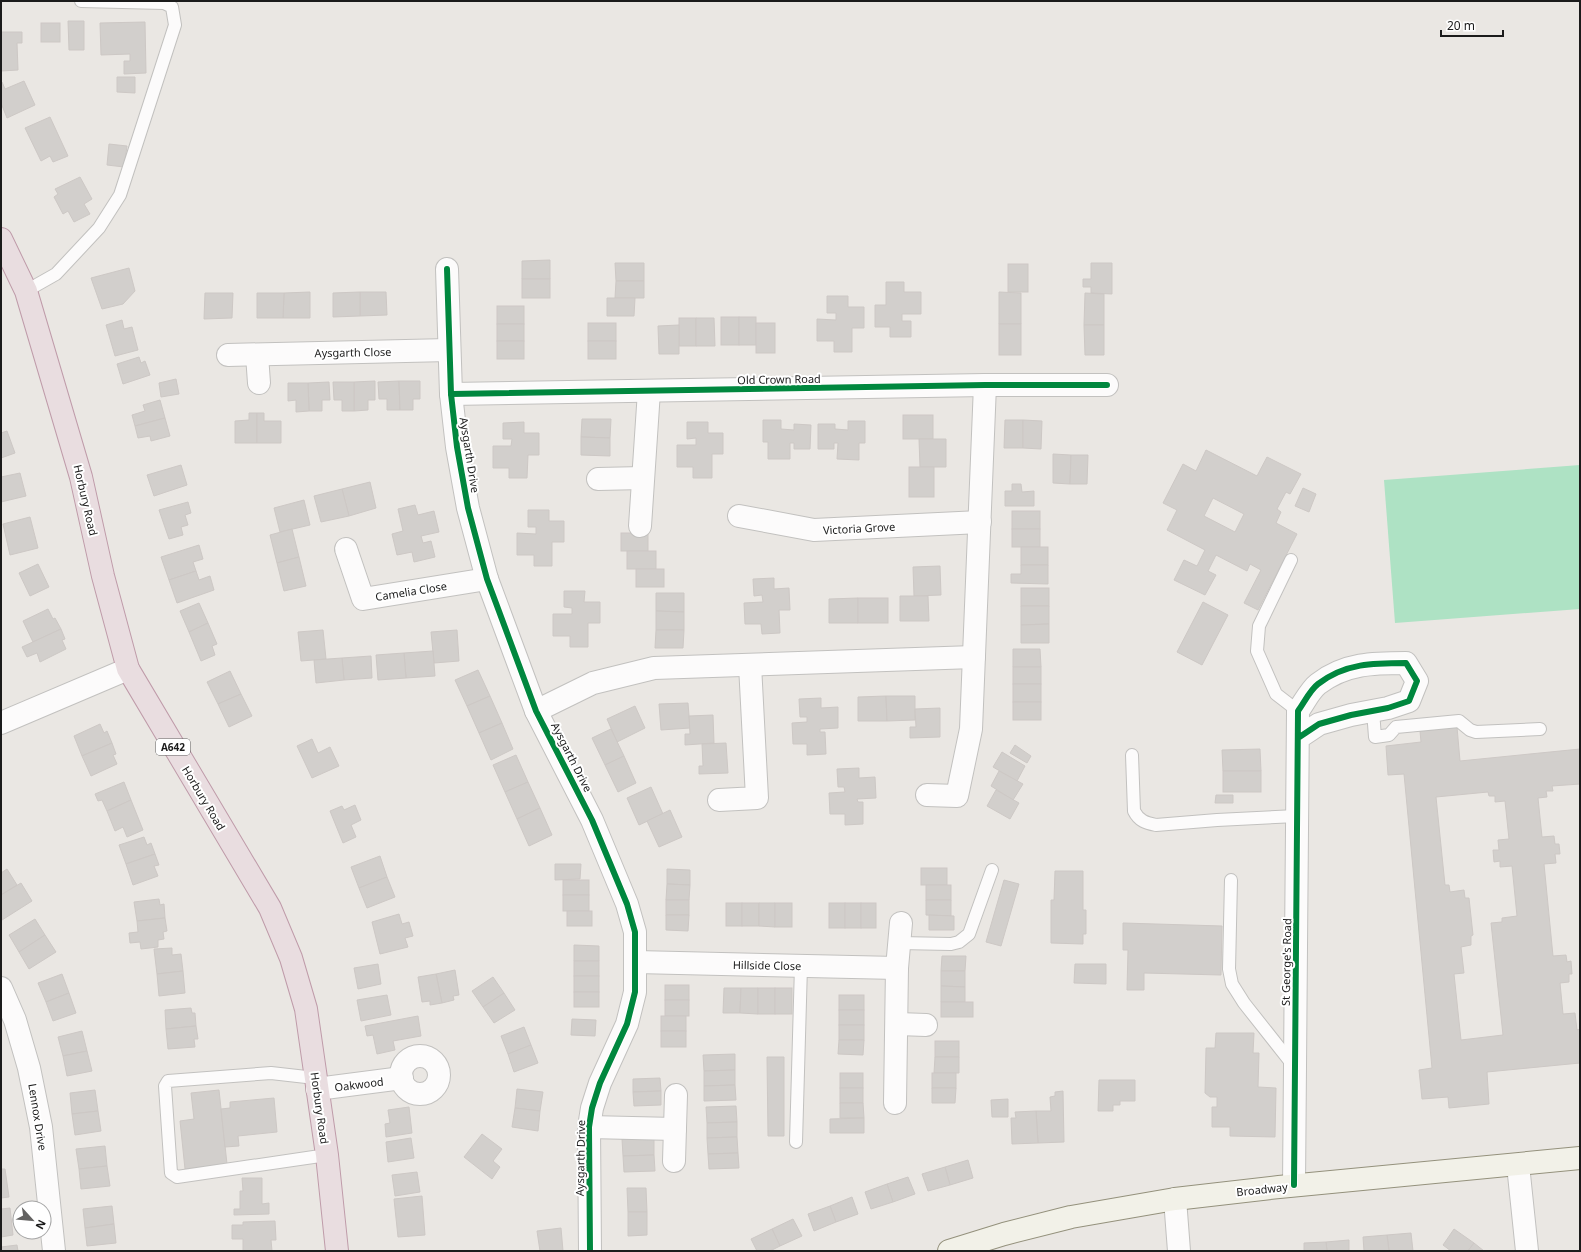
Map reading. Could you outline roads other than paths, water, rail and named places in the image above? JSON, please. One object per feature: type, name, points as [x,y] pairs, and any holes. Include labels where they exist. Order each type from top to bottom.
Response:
[{"type":"highway","name":"Horbury Road","points":[[1,239],[26,291],[81,477],[103,576],[128,669],[270,908],[291,958],[306,1009],[327,1155],[336,1251]]},
{"type":"street","name":"Aysgarth Drive","points":[[447,269],[451,394],[457,446],[468,508],[487,579],[536,711],[592,820],[624,897],[635,932],[635,992],[627,1024],[600,1083],[592,1108],[589,1128],[590,1251]]},
{"type":"street","name":"Aysgarth Close","points":[[228,355],[449,350]]},
{"type":"street","points":[[257,354],[259,383]]},
{"type":"street","points":[[927,795],[957,796],[971,729],[984,385]]},
{"type":"street","name":"Old Crown Road","points":[[451,394],[984,385],[1107,385]]},
{"type":"street","points":[[640,526],[649,391]]},
{"type":"street","points":[[598,479],[644,478]]},
{"type":"street","name":"Victoria Grove","points":[[739,516],[814,530],[980,522]]},
{"type":"street","name":"Camelia Close","points":[[346,550],[363,599],[487,579]]},
{"type":"street","points":[[536,711],[593,684],[654,668],[974,657]]},
{"type":"street","points":[[1298,711],[1317,685],[1343,669],[1371,663],[1406,663],[1417,681],[1409,701],[1388,708],[1351,715],[1318,724],[1298,738]]},
{"type":"street","points":[[719,800],[757,798],[750,665]]},
{"type":"street","points":[[1,723],[128,669]]},
{"type":"street","name":"St George's Road","points":[[1294,1185],[1298,711]]},
{"type":"street","points":[[895,1103],[900,933]]},
{"type":"street","name":"Hillside Close","points":[[636,962],[898,968]]},
{"type":"street","name":"Lennox Drive","points":[[1,988],[15,1020],[29,1068],[41,1127],[54,1251]]},
{"type":"street","points":[[898,1024],[926,1025]]},
{"type":"street","name":"Oakwood","points":[[316,1084],[402,1078]]},
{"type":"street","points":[[674,1161],[676,1095]]},
{"type":"street","points":[[589,1128],[675,1129]]},
{"type":"street","name":"Broadway","points":[[949,1251],[1004,1234],[1071,1217],[1175,1199],[1294,1185],[1580,1158]]},
{"type":"street","points":[[1518,1165],[1527,1251]]},
{"type":"street","points":[[1175,1199],[1179,1251]]},
{"type":"lane","points":[[26,291],[56,274],[99,228],[120,195],[175,25],[172,7],[164,3],[81,1]]},
{"type":"lane","points":[[1290,560],[1259,626],[1257,651],[1276,694],[1298,711]]},
{"type":"lane","points":[[1373,711],[1375,737],[1389,735],[1396,727],[1459,721],[1470,730],[1476,732],[1540,729]]},
{"type":"lane","points":[[1132,755],[1134,811],[1138,818],[1148,824],[1156,825],[1297,816]]},
{"type":"lane","points":[[900,933],[951,944],[959,942],[969,934],[992,870]]},
{"type":"lane","points":[[1231,880],[1229,969],[1232,984],[1244,1003],[1294,1066]]},
{"type":"lane","points":[[796,1142],[801,966]]},
{"type":"lane","points":[[316,1084],[271,1073],[168,1081],[165,1086],[171,1172],[177,1177],[327,1155]]}]
